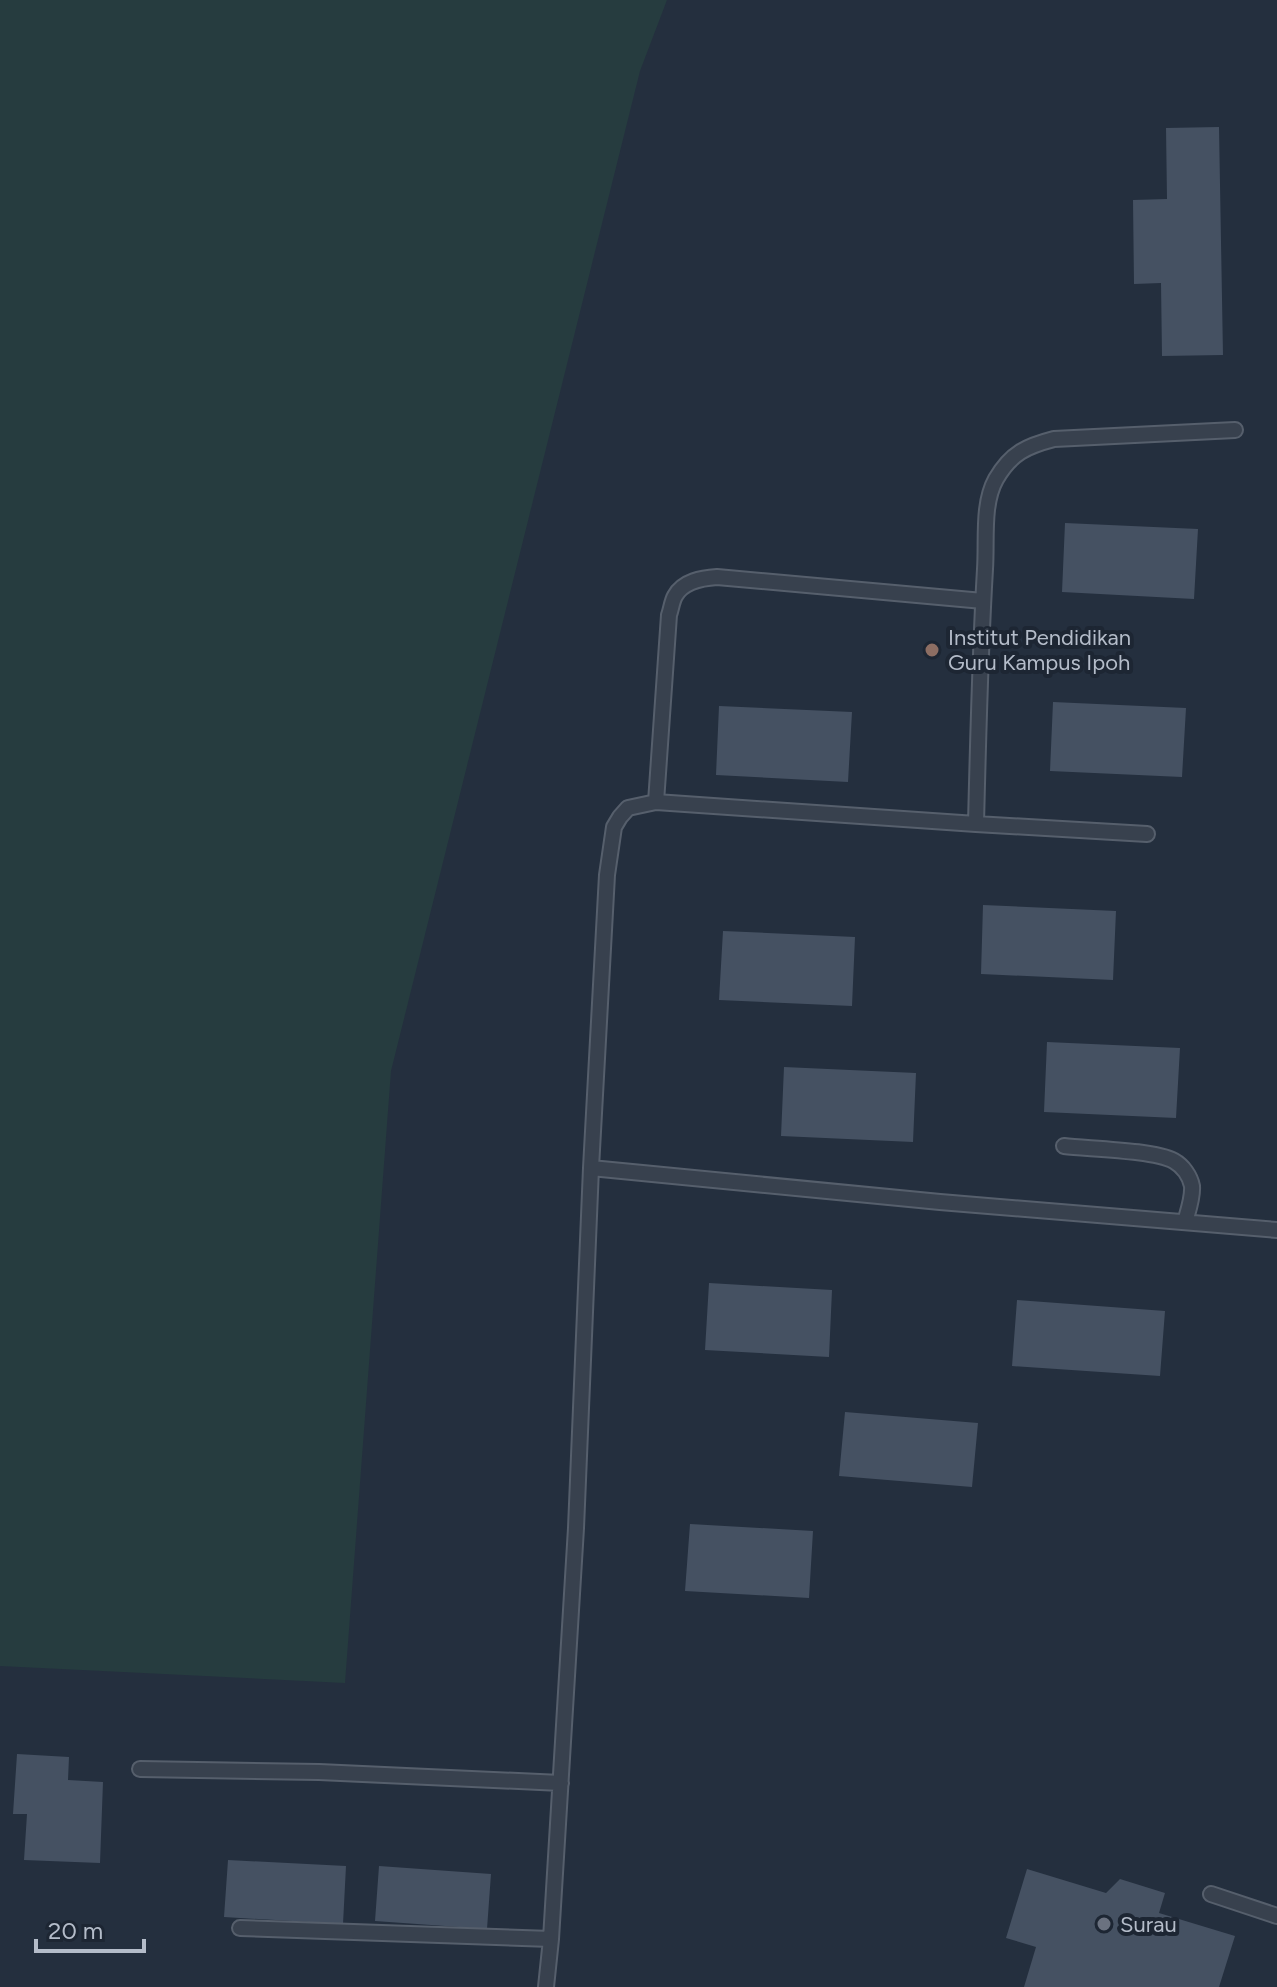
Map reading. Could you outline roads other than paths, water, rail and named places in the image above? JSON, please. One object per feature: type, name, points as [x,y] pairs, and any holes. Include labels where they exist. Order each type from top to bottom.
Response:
[{"type":"lane","points":[[976,824],[988,505],[995,480],[1013,456],[1032,445],[1054,439],[1235,430]]},
{"type":"lane","points":[[656,802],[669,615],[675,595],[685,585],[699,579],[717,577],[983,601]]},
{"type":"lane","points":[[546,1987],[576,1528],[607,875],[614,827],[628,808],[656,802],[1147,834]]},
{"type":"lane","points":[[1064,1146],[1152,1155],[1174,1161],[1185,1170],[1192,1184],[1185,1222]]},
{"type":"lane","points":[[591,1168],[940,1202],[1277,1230]]},
{"type":"lane","points":[[140,1769],[319,1772],[561,1783]]},
{"type":"lane","points":[[1211,1894],[1277,1916]]},
{"type":"lane","points":[[240,1928],[551,1939]]},
{"type":"place","name":"Institut Pendidikan Guru Kampus Ipoh","points":[[932,650]]},
{"type":"place","name":"Surau","points":[[1104,1924]]}]
